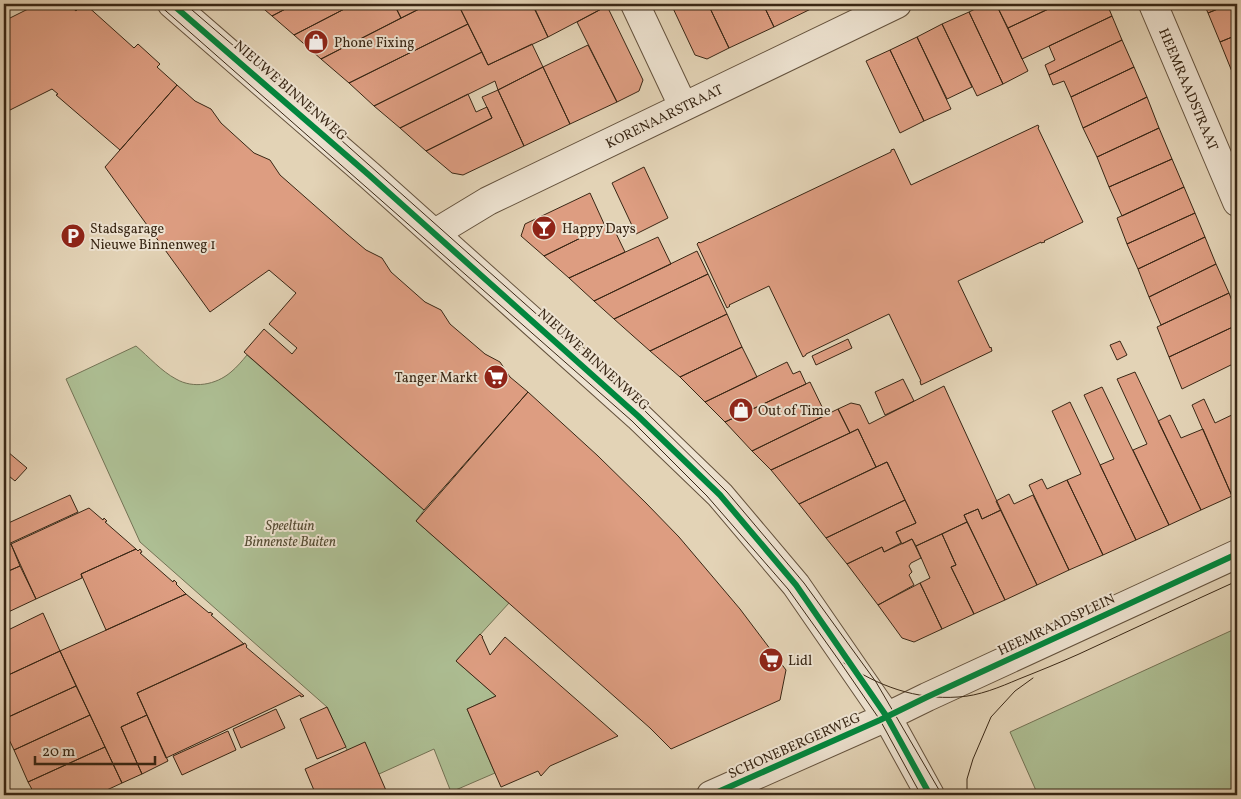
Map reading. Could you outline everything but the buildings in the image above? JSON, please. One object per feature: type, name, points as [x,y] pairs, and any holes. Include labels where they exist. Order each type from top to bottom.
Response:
[{"type":"street","name":"NIEUWE BINNENWEG","points":[[172,4],[436,235],[638,416],[720,495],[796,585],[887,717],[930,795]]},
{"type":"street","points":[[635,4],[683,106]]},
{"type":"street","name":"KORENAARSTRAAT","points":[[436,235],[440,230],[488,201],[897,4]]},
{"type":"street","name":"HEEMRAADSTRAAT","points":[[1153,4],[1237,202]]},
{"type":"street","name":"HEEMRAADSPLEIN","points":[[887,717],[1237,554]]},
{"type":"street","name":"SCHONEBERGERWEG","points":[[711,795],[887,717]]},
{"type":"green space","name":"Speeltuin Binnenste Buiten","points":[[136,346],[171,376],[183,382],[197,385],[211,383],[225,376],[247,355],[424,510],[416,521],[509,603],[456,661],[496,696],[467,709],[495,773],[451,792],[434,749],[379,774],[347,750],[327,707],[140,542],[66,379]]},
{"type":"green space","points":[[1237,628],[1237,795],[1038,795],[1010,732]]},
{"type":"tram line","points":[[158,4],[632,421],[707,496],[788,589],[880,720],[921,795]]},
{"type":"tram line","points":[[185,4],[277,83],[642,408],[727,492],[804,583],[876,682],[942,795]]},
{"type":"tram line","points":[[844,663],[884,685],[912,694],[942,697],[974,695],[997,688],[1064,661],[1237,581]]},
{"type":"tram line","points":[[967,795],[967,779],[973,759],[991,717],[1015,691],[1033,678]]},
{"type":"cycle path","points":[[172,4],[369,175],[638,416],[720,495],[796,585],[887,717],[930,795]]},
{"type":"cycle path","points":[[711,795],[880,720],[1237,554]]},
{"type":"place","name":"Phone Fixing","points":[[316,42]]},
{"type":"place","name":"Happy Days","points":[[544,228]]},
{"type":"place","name":"Stadsgarage Nieuwe Binnenweg 1","points":[[73,236]]},
{"type":"place","name":"Tanger Markt","points":[[496,377]]},
{"type":"place","name":"Out of Time","points":[[741,410]]},
{"type":"place","name":"Lidl","points":[[771,660]]}]
